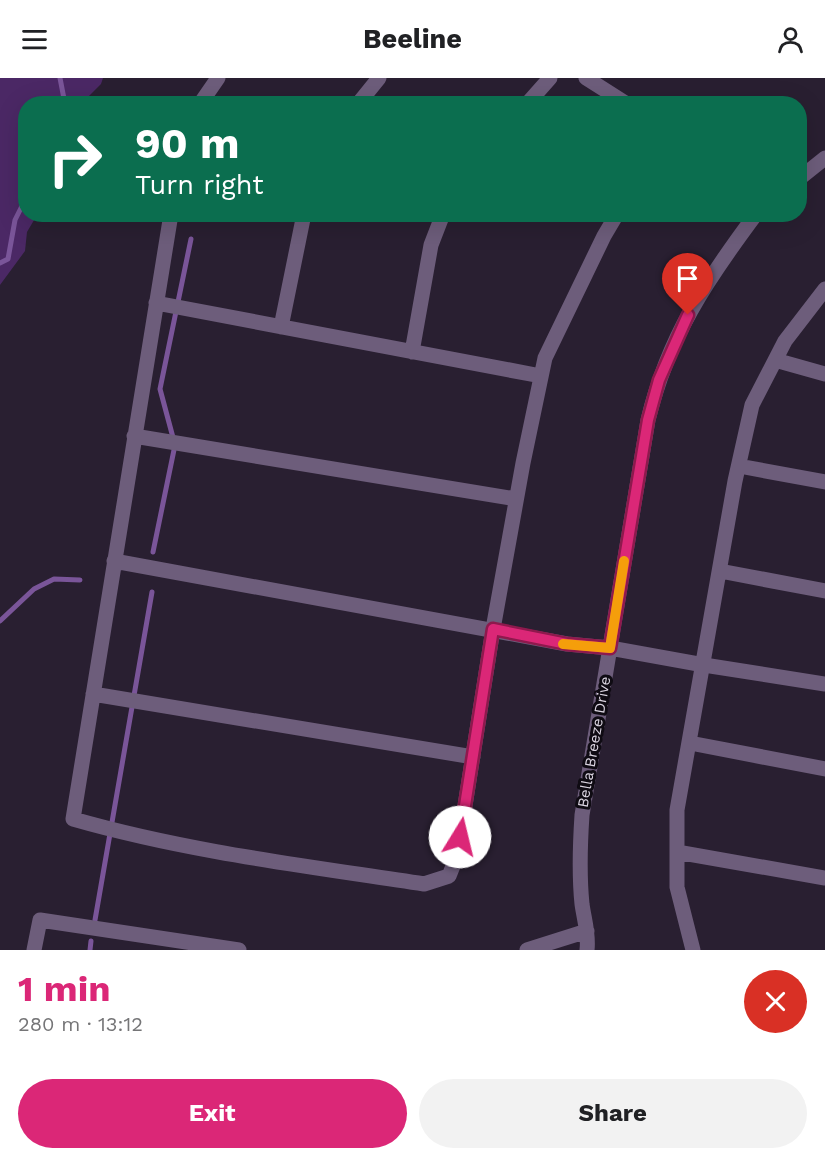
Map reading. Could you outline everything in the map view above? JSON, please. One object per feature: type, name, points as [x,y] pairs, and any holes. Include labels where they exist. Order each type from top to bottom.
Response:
[{"type":"street","points":[[206,96],[218,78]]},
{"type":"street","points":[[364,96],[379,78]]},
{"type":"street","points":[[534,96],[550,78]]},
{"type":"street","points":[[586,78],[614,96]]},
{"type":"street","points":[[807,172],[825,158]]},
{"type":"street","points":[[170,222],[73,819],[124,833],[248,857],[424,884],[448,876],[457,856],[493,629],[516,499],[545,358],[612,222]]},
{"type":"street","points":[[281,327],[302,222]]},
{"type":"street","points":[[412,352],[431,245],[440,222]]},
{"type":"street","name":"Bella Breeze Drive","points":[[589,943],[582,903],[580,871],[582,815],[643,446],[659,380],[680,331],[714,270],[750,222]]},
{"type":"street","points":[[693,950],[677,887],[677,810],[739,466],[752,405],[785,341],[825,289]]},
{"type":"street","points":[[156,303],[541,376]]},
{"type":"street","points":[[775,360],[825,374]]},
{"type":"street","points":[[134,436],[516,499]]},
{"type":"street","points":[[739,466],[825,482]]},
{"type":"street","points":[[114,561],[567,644],[610,648],[825,684]]},
{"type":"street","points":[[720,572],[825,591]]},
{"type":"street","points":[[93,694],[473,757]]},
{"type":"street","points":[[690,743],[825,769]]},
{"type":"street","points":[[677,852],[825,878]]},
{"type":"street","points":[[34,950],[39,920],[237,950]]},
{"type":"street","points":[[527,950],[589,943]]},
{"type":"shaded area","points":[[0,78],[103,78],[101,84],[89,96],[18,96],[18,222],[33,222],[27,232],[25,251],[0,285]]},
{"type":"waterway","points":[[60,78],[63,96]]},
{"type":"waterway","points":[[0,263],[8,259],[18,214]]},
{"type":"waterway","points":[[153,552],[175,445],[160,389],[191,239]]},
{"type":"waterway","points":[[0,621],[34,589],[54,579],[80,580]]},
{"type":"waterway","points":[[95,920],[152,592]]},
{"type":"waterway","points":[[90,950],[91,941]]},
{"type":"slow traffic","points":[[563,644],[610,648],[624,561]]},
{"type":"route","points":[[460,837],[493,629],[567,644],[610,648],[652,401],[667,360],[688,315]]}]
